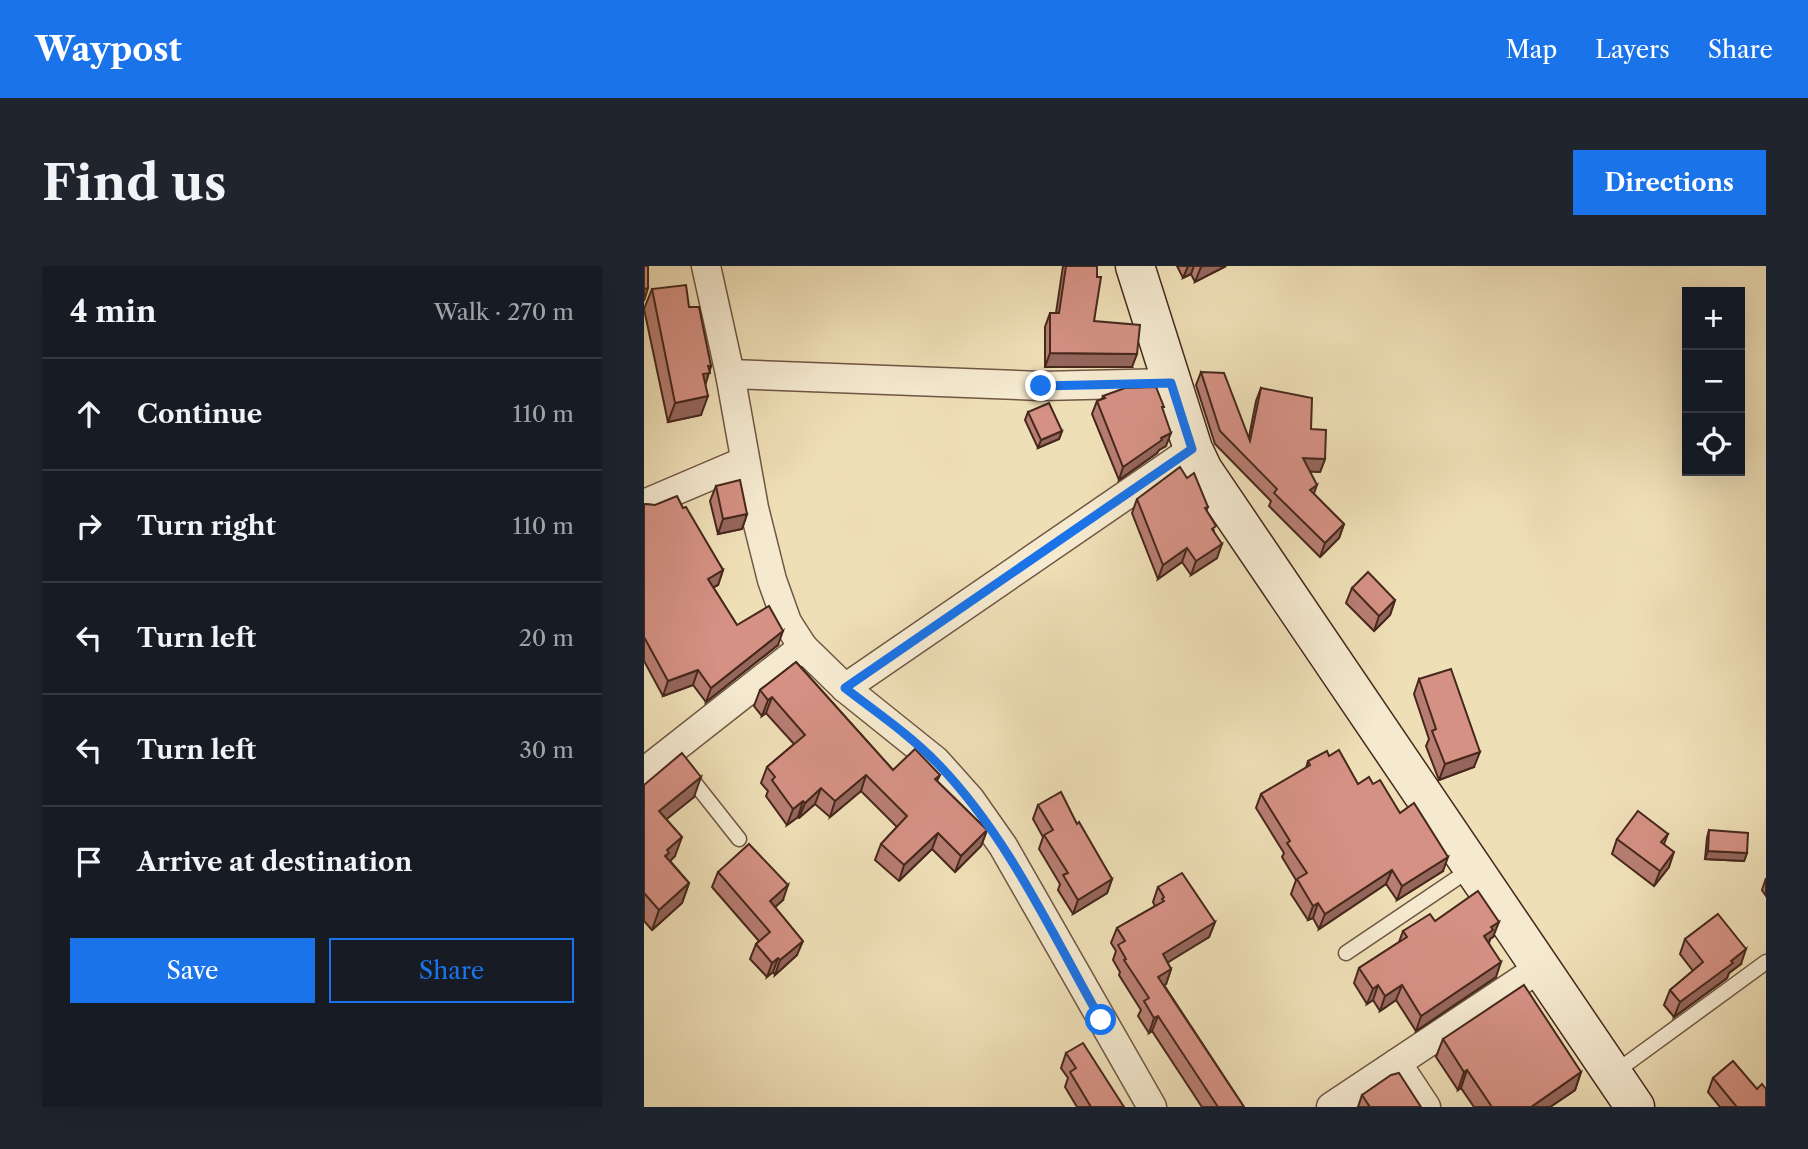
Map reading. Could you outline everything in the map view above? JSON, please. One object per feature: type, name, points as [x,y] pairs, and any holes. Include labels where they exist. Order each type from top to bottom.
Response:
[{"type":"street","points":[[706,266],[772,580],[788,622],[803,647],[845,688],[936,761],[970,799],[1003,846],[1152,1107]]},
{"type":"street","points":[[1135,266],[1192,449],[1203,470],[1635,1107]]},
{"type":"street","points":[[730,374],[1041,386],[1171,383]]},
{"type":"street","points":[[845,688],[1192,449]]},
{"type":"street","points":[[644,504],[745,461]]},
{"type":"street","points":[[644,772],[803,647]]},
{"type":"street","points":[[1331,1107],[1541,967]]},
{"type":"street","points":[[1397,1063],[1426,1107]]},
{"type":"lane","points":[[670,751],[739,839]]},
{"type":"lane","points":[[1346,953],[1473,867]]},
{"type":"lane","points":[[1613,1073],[1766,962]]},
{"type":"building","points":[[644,266],[648,266],[648,288],[644,289]]},
{"type":"building","points":[[1066,266],[1097,266],[1097,277],[1101,277],[1094,321],[1140,325],[1137,354],[1050,353],[1050,313],[1059,313]]},
{"type":"building","points":[[686,285],[689,307],[699,307],[711,366],[708,366],[710,373],[703,374],[708,396],[675,403],[652,289]]},
{"type":"building","points":[[1201,372],[1224,373],[1250,441],[1261,388],[1312,398],[1311,429],[1326,430],[1325,459],[1303,458],[1317,485],[1310,490],[1344,524],[1325,543],[1274,493],[1277,489],[1220,431]]},
{"type":"building","points":[[1156,387],[1171,433],[1123,467],[1097,401],[1125,388]]},
{"type":"building","points":[[1049,403],[1062,431],[1041,440],[1028,412]]},
{"type":"building","points":[[1180,467],[1187,478],[1194,473],[1208,507],[1205,508],[1216,526],[1212,529],[1222,544],[1196,561],[1187,548],[1163,565],[1137,499]]},
{"type":"building","points":[[740,480],[747,514],[723,519],[716,486]]},
{"type":"building","points":[[677,496],[723,570],[708,579],[737,625],[769,606],[783,631],[711,688],[698,670],[668,681],[644,637],[644,504],[655,505]]},
{"type":"building","points":[[1368,572],[1395,600],[1379,616],[1352,588]]},
{"type":"building","points":[[796,662],[893,770],[915,749],[940,775],[935,779],[987,830],[961,856],[938,833],[904,865],[881,844],[907,816],[866,775],[835,801],[821,788],[805,803],[803,801],[793,809],[772,780],[775,777],[767,767],[805,735],[772,697],[768,700],[760,690]]},
{"type":"building","points":[[1451,669],[1480,752],[1445,764],[1432,731],[1436,729],[1419,679]]},
{"type":"building","points":[[1339,750],[1358,784],[1369,777],[1373,784],[1380,780],[1400,813],[1414,803],[1448,857],[1402,886],[1392,870],[1325,914],[1318,903],[1313,906],[1297,879],[1307,873],[1287,843],[1290,841],[1261,794],[1310,765],[1308,761],[1327,751],[1329,756]]},
{"type":"building","points":[[682,753],[701,777],[659,811],[682,837],[667,850],[669,853],[665,856],[689,883],[659,910],[644,893],[644,785]]},
{"type":"building","points":[[1061,792],[1077,824],[1079,822],[1112,879],[1078,900],[1063,875],[1068,873],[1044,835],[1053,830],[1038,805]]},
{"type":"building","points":[[1638,811],[1668,834],[1661,842],[1674,852],[1660,871],[1617,839]]},
{"type":"building","points":[[1709,830],[1748,833],[1747,853],[1708,851]]},
{"type":"building","points":[[749,844],[788,885],[770,901],[803,941],[780,960],[778,958],[772,963],[756,944],[770,932],[718,872]]},
{"type":"building","points":[[1182,873],[1215,922],[1163,954],[1171,969],[1158,977],[1244,1107],[1218,1107],[1158,1016],[1154,1018],[1144,1001],[1149,998],[1124,960],[1126,959],[1118,945],[1125,941],[1117,928],[1164,901],[1158,887]]},
{"type":"building","points":[[1478,891],[1499,922],[1484,936],[1501,962],[1421,1016],[1402,985],[1385,996],[1378,985],[1373,989],[1359,968],[1407,937],[1403,931],[1430,914],[1435,921]]},
{"type":"building","points":[[1718,914],[1746,949],[1731,961],[1733,963],[1680,1002],[1670,990],[1703,962],[1685,939]]},
{"type":"building","points":[[1524,985],[1581,1072],[1531,1107],[1492,1107],[1467,1070],[1464,1072],[1443,1039]]},
{"type":"building","points":[[1083,1043],[1124,1107],[1091,1107],[1070,1072],[1076,1068],[1066,1053]]},
{"type":"building","points":[[1733,1061],[1757,1089],[1762,1084],[1766,1089],[1766,1107],[1735,1107],[1713,1078]]},
{"type":"building","points":[[1399,1073],[1421,1107],[1370,1107],[1362,1095],[1391,1075]]},
{"type":"route","points":[[1041,386],[1171,383],[1192,449],[845,688],[936,761],[970,799],[1003,846],[1101,1020]]}]
